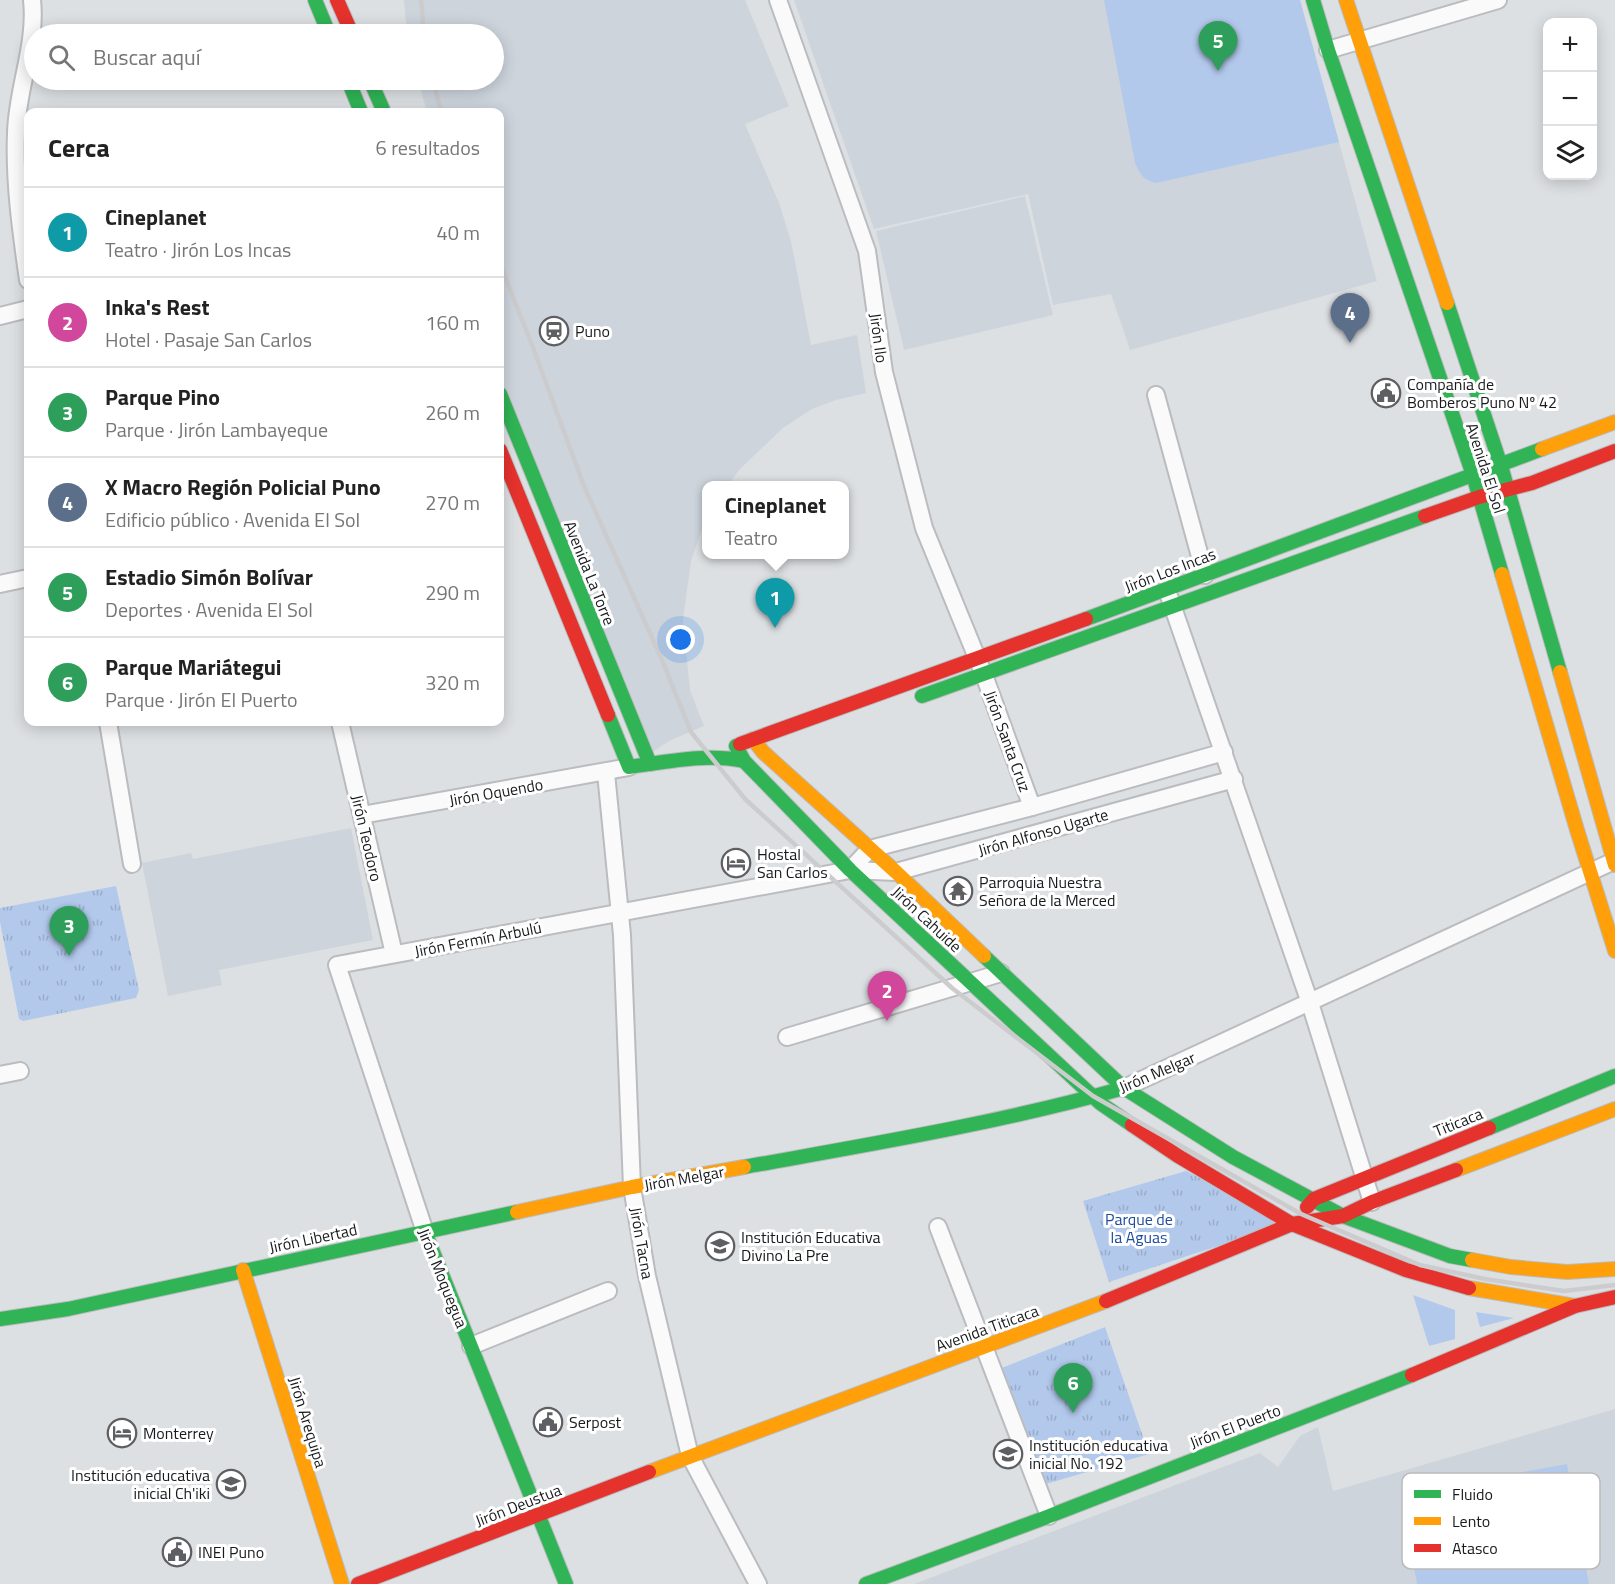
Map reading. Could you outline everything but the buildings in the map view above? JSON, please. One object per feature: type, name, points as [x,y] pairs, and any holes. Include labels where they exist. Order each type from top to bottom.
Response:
[{"type":"street","points":[[32,0],[32,24]]},
{"type":"street","points":[[315,0],[325,24]]},
{"type":"street","points":[[337,0],[348,24]]},
{"type":"street","name":"Jirón Ilo","points":[[778,0],[867,251],[885,372],[924,528],[980,667]]},
{"type":"street","name":"Avenida El Sol","points":[[1313,0],[1473,475],[1615,951]]},
{"type":"street","name":"Avenida El Sol","points":[[1346,0],[1501,466],[1614,863]]},
{"type":"street","points":[[1328,50],[1498,0]]},
{"type":"street","points":[[24,84],[16,131],[18,201],[24,248]]},
{"type":"street","points":[[352,90],[359,108]]},
{"type":"street","points":[[374,90],[382,108]]},
{"type":"street","points":[[0,316],[24,310]]},
{"type":"street","points":[[1156,395],[1205,575]]},
{"type":"street","name":"Avenida La Torre","points":[[504,404],[650,764]]},
{"type":"street","name":"Jirón Los Incas","points":[[907,702],[980,667],[1167,589],[1615,423]]},
{"type":"street","name":"Jirón Los Incas","points":[[736,746],[1174,606],[1479,496],[1532,483],[1615,451]]},
{"type":"street","points":[[531,472],[505,478],[629,767],[725,757],[744,761],[769,750]]},
{"type":"street","points":[[0,584],[24,579]]},
{"type":"street","points":[[1167,589],[1310,1003],[1372,1202]]},
{"type":"street","name":"Jirón Santa Cruz","points":[[980,667],[1032,807]]},
{"type":"street","points":[[109,726],[132,864]]},
{"type":"street","name":"Jirón Teodoro","points":[[341,726],[394,954]]},
{"type":"street","points":[[753,739],[769,750],[870,849],[1124,1088],[1233,1157],[1343,1216],[1450,1256],[1511,1267],[1567,1272],[1615,1269]]},
{"type":"street","points":[[725,757],[736,746]]},
{"type":"street","name":"Jirón Cahuide","points":[[736,746],[744,761],[850,870],[971,983],[1093,1096],[1111,1111],[1178,1156],[1292,1224],[1406,1270],[1480,1291],[1575,1306]]},
{"type":"street","name":"Jirón Alfonso Ugarte","points":[[870,849],[1032,807],[1224,752]]},
{"type":"street","name":"Jirón Oquendo","points":[[362,815],[606,773],[629,767]]},
{"type":"street","name":"Jirón Tacna","points":[[606,773],[619,913],[632,1187],[647,1276],[690,1456],[758,1584]]},
{"type":"street","name":"Jirón Alfonso Ugarte","points":[[619,913],[850,870],[896,872],[1234,778]]},
{"type":"street","points":[[850,870],[870,849]]},
{"type":"street","name":"Jirón Melgar","points":[[632,1187],[944,1131],[1059,1106],[1124,1088],[1614,863]]},
{"type":"street","name":"Jirón Fermín Arbulú","points":[[337,965],[619,913]]},
{"type":"street","name":"Jirón Moquegua","points":[[337,965],[425,1232],[566,1584]]},
{"type":"street","points":[[787,1037],[1001,973]]},
{"type":"street","points":[[0,1074],[20,1071]]},
{"type":"street","name":"Titicaca","points":[[1314,1199],[1615,1076]]},
{"type":"street","points":[[1292,1224],[1343,1216],[1372,1202],[1615,1109]]},
{"type":"street","name":"Jirón Libertad","points":[[0,1319],[68,1309],[632,1187]]},
{"type":"street","points":[[1292,1224],[1314,1199]]},
{"type":"street","name":"Avenida Titicaca","points":[[690,1456],[1137,1289],[1292,1224]]},
{"type":"street","points":[[938,1227],[1049,1516]]},
{"type":"street","name":"Jirón Arequipa","points":[[243,1270],[342,1584]]},
{"type":"street","points":[[471,1346],[608,1292]]},
{"type":"street","name":"Jirón El Puerto","points":[[866,1584],[1049,1516],[1419,1372],[1575,1306],[1615,1297]]},
{"type":"street","name":"Jirón Deustua","points":[[357,1584],[690,1456]]},
{"type":"shaded area","points":[[404,0],[745,0],[789,106],[745,124],[779,203],[791,241],[811,345],[857,335],[866,393],[836,400],[812,409],[783,428],[740,469],[731,481],[702,481],[702,529],[691,561],[683,620],[690,690],[704,726],[669,741],[651,753],[546,500],[504,391],[504,108],[426,108],[421,90],[504,90],[504,24],[406,24]]},
{"type":"shaded area","points":[[794,0],[1300,0],[1377,281],[1130,350],[1111,294],[1053,305],[1028,194],[874,229]]},
{"type":"shaded area","points":[[1025,196],[1053,315],[904,350],[876,231]]},
{"type":"shaded area","points":[[351,828],[373,940],[219,970],[222,985],[168,996],[142,863],[191,853],[193,859]]},
{"type":"shaded area","points":[[1615,1409],[1615,1584],[914,1584],[1260,1453],[1278,1467],[1300,1436],[1318,1427],[1333,1491]]},
{"type":"green space","points":[[1104,0],[1300,0],[1339,142],[1156,183],[1148,181],[1135,163]]},
{"type":"green space","points":[[116,886],[139,990],[136,998],[23,1021],[19,1019],[0,922],[0,908]]},
{"type":"green space","name":"Parque de la Aguas","points":[[1186,1171],[1287,1223],[1109,1282],[1083,1201]]},
{"type":"green space","points":[[1413,1295],[1455,1310],[1455,1339],[1429,1346]]},
{"type":"green space","points":[[1476,1312],[1514,1318],[1480,1327]]},
{"type":"green space","points":[[1105,1327],[1149,1454],[1039,1486],[994,1371]]},
{"type":"green space","points":[[1567,1464],[1569,1473],[1517,1473]]},
{"type":"green space","points":[[1414,1569],[1586,1569],[1589,1584],[1417,1584]]},
{"type":"railway","points":[[421,0],[423,24]]},
{"type":"railway","points":[[436,90],[440,108]]},
{"type":"railway","points":[[504,274],[584,486],[662,660],[691,732],[745,799],[952,988],[1093,1096],[1301,1214],[1420,1265],[1485,1279],[1564,1291],[1615,1285]]},
{"type":"traffic: fast","points":[[315,0],[325,24]]},
{"type":"traffic: fast","points":[[1313,0],[1473,475],[1502,574]]},
{"type":"traffic: fast","points":[[352,90],[359,108]]},
{"type":"traffic: fast","points":[[374,90],[382,108]]},
{"type":"traffic: fast","points":[[1447,303],[1501,466],[1560,672]]},
{"type":"traffic: fast","points":[[504,404],[650,764]]},
{"type":"traffic: fast","points":[[1086,619],[1542,449]]},
{"type":"traffic: fast","points":[[922,696],[1425,516]]},
{"type":"traffic: fast","points":[[608,715],[629,767],[701,758],[744,761]]},
{"type":"traffic: fast","points":[[736,746],[744,761],[850,870],[1100,1103],[1132,1125]]},
{"type":"traffic: fast","points":[[984,956],[1124,1088],[1233,1157],[1343,1216],[1450,1256],[1472,1260]]},
{"type":"traffic: fast","points":[[1489,1128],[1615,1076]]},
{"type":"traffic: fast","points":[[744,1167],[983,1122],[1124,1088]]},
{"type":"traffic: fast","points":[[0,1319],[68,1309],[517,1212]]},
{"type":"traffic: fast","points":[[425,1232],[566,1584]]},
{"type":"traffic: fast","points":[[866,1584],[1039,1520],[1412,1375]]},
{"type":"traffic: slow","points":[[1346,0],[1447,303]]},
{"type":"traffic: slow","points":[[1542,449],[1615,422]]},
{"type":"traffic: slow","points":[[1502,574],[1615,951]]},
{"type":"traffic: slow","points":[[1560,672],[1615,865]]},
{"type":"traffic: slow","points":[[753,739],[763,752],[896,872],[984,956]]},
{"type":"traffic: slow","points":[[1456,1170],[1615,1109]]},
{"type":"traffic: slow","points":[[517,1212],[632,1187],[744,1167]]},
{"type":"traffic: slow","points":[[1472,1260],[1511,1267],[1567,1272],[1615,1269]]},
{"type":"traffic: slow","points":[[243,1270],[342,1584]]},
{"type":"traffic: slow","points":[[1469,1288],[1575,1306]]},
{"type":"traffic: slow","points":[[649,1472],[1106,1301]]},
{"type":"traffic: jam","points":[[337,0],[348,24]]},
{"type":"traffic: jam","points":[[1425,516],[1479,497],[1532,483],[1615,451]]},
{"type":"traffic: jam","points":[[504,460],[608,715]]},
{"type":"traffic: jam","points":[[740,744],[1086,619]]},
{"type":"traffic: jam","points":[[1132,1125],[1178,1156],[1292,1224],[1406,1270],[1469,1288]]},
{"type":"traffic: jam","points":[[1307,1207],[1314,1199],[1489,1128]]},
{"type":"traffic: jam","points":[[1106,1301],[1292,1224],[1343,1216],[1372,1202],[1456,1170]]},
{"type":"traffic: jam","points":[[1412,1375],[1575,1306],[1615,1297]]},
{"type":"traffic: jam","points":[[358,1584],[649,1472]]},
{"type":"place","name":"Estadio Simón Bolívar","points":[[1218,71]]},
{"type":"place","name":"Puno","points":[[554,331]]},
{"type":"place","name":"X Macro Región Policial Puno","points":[[1350,343]]},
{"type":"place","name":"Compañía de Bomberos Puno Nº 42","points":[[1386,393]]},
{"type":"place","name":"Cineplanet","points":[[775,628]]},
{"type":"place","name":"Hostal San Carlos","points":[[736,863]]},
{"type":"place","name":"Parroquia Nuestra Señora de la Merced","points":[[958,891]]},
{"type":"place","name":"Parque Pino","points":[[69,956]]},
{"type":"place","name":"Inka's Rest","points":[[887,1021]]},
{"type":"place","name":"Institución Educativa Divino La Pre","points":[[720,1246]]},
{"type":"place","name":"Parque Mariátegui","points":[[1073,1413]]},
{"type":"place","name":"Serpost","points":[[548,1422]]},
{"type":"place","name":"Monterrey","points":[[122,1433]]},
{"type":"place","name":"Institución educativa inicial No. 192","points":[[1008,1454]]},
{"type":"place","name":"Institución educativa inicial Ch'iki","points":[[231,1484]]},
{"type":"place","name":"INEI Puno","points":[[177,1552]]}]
